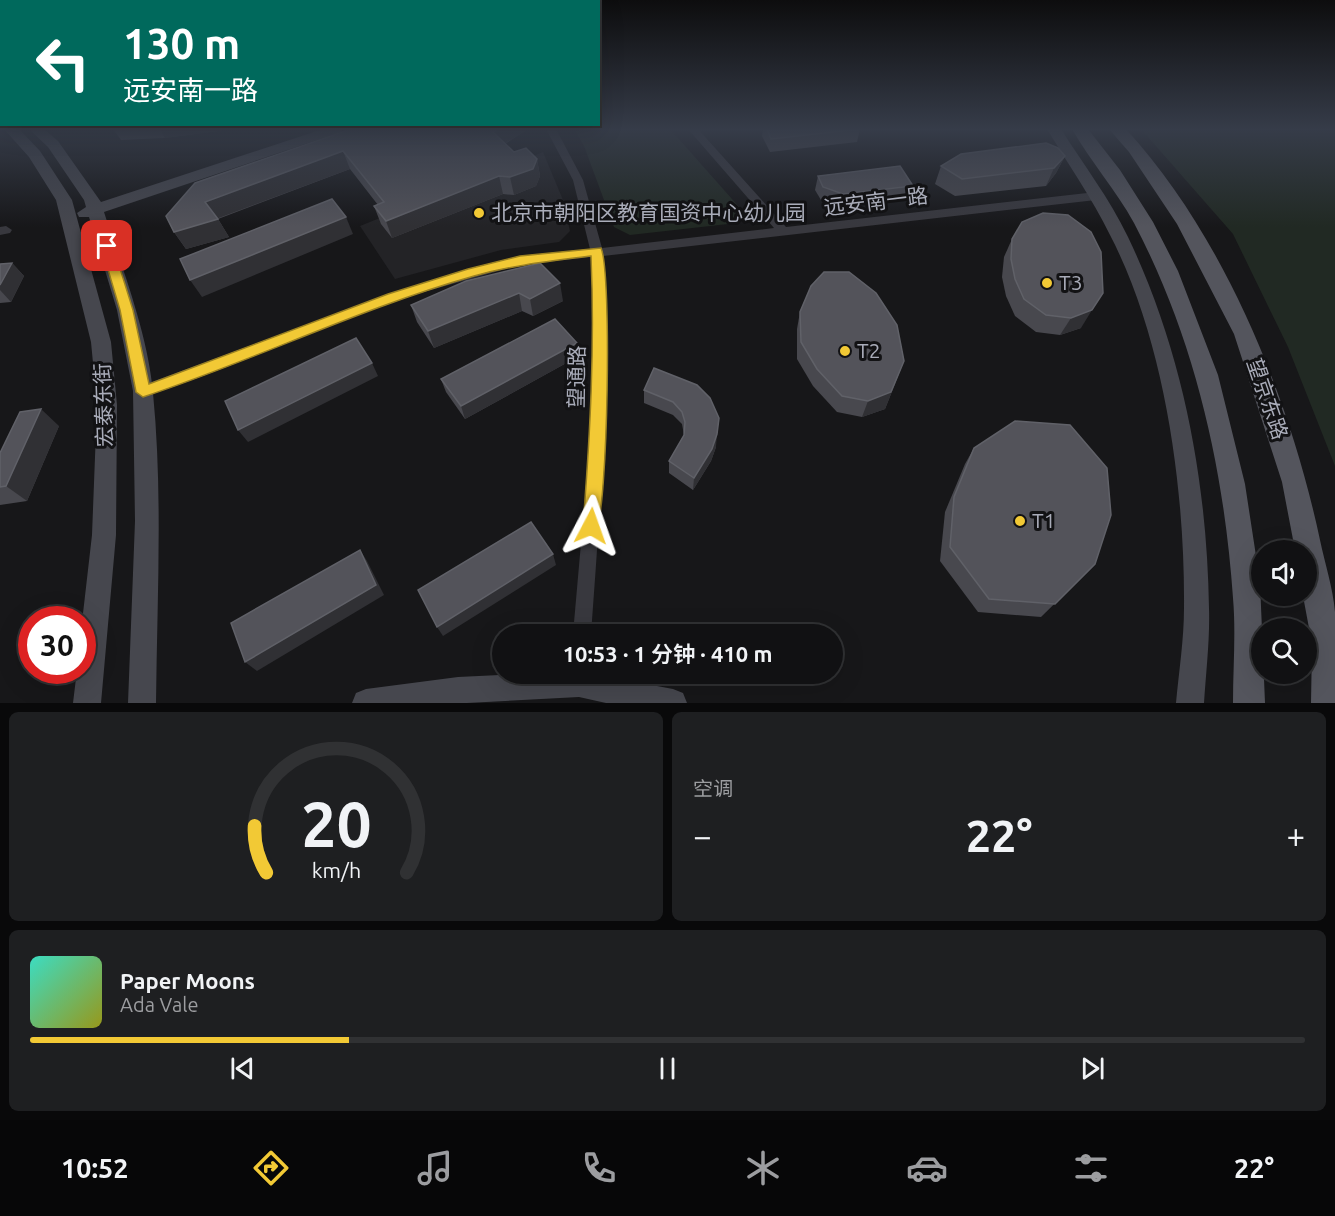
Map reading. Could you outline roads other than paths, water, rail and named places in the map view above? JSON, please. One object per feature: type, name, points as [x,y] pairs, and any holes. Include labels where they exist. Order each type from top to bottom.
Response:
[{"type":"main road","name":"宏泰东街","points":[[40,162],[64,200],[100,342],[107,405],[104,535],[87,703]]},
{"type":"main road","name":"宏泰东街","points":[[65,162],[94,205],[126,310],[143,392],[147,521],[142,703]]},
{"type":"main road","points":[[68,216],[214,162]]},
{"type":"main road","points":[[94,205],[232,162]]},
{"type":"main road","points":[[1075,162],[1119,235],[1147,302],[1167,368],[1191,489],[1197,609],[1190,703]]},
{"type":"main road","points":[[1105,162],[1146,225],[1188,314],[1211,383],[1234,497],[1248,606],[1249,703]]},
{"type":"main road","name":"望京东路","points":[[1144,162],[1186,223],[1245,334],[1295,482],[1327,644],[1327,703]]},
{"type":"main road","points":[[366,703],[458,690],[524,684]]},
{"type":"main road","points":[[599,684],[673,703]]},
{"type":"street","name":"望通路","points":[[568,162],[578,180],[597,251],[601,323],[599,418],[583,624]]},
{"type":"street","points":[[722,162],[784,232]]},
{"type":"street","name":"远安南一路","points":[[143,392],[393,297],[472,272],[520,261],[1096,196]]},
{"type":"place","name":"北京市朝阳区教育国资中心幼儿园","points":[[479,213]]},
{"type":"place","name":"T3","points":[[1047,283]]},
{"type":"place","name":"T2","points":[[845,351]]},
{"type":"place","name":"T1","points":[[1020,521]]}]
